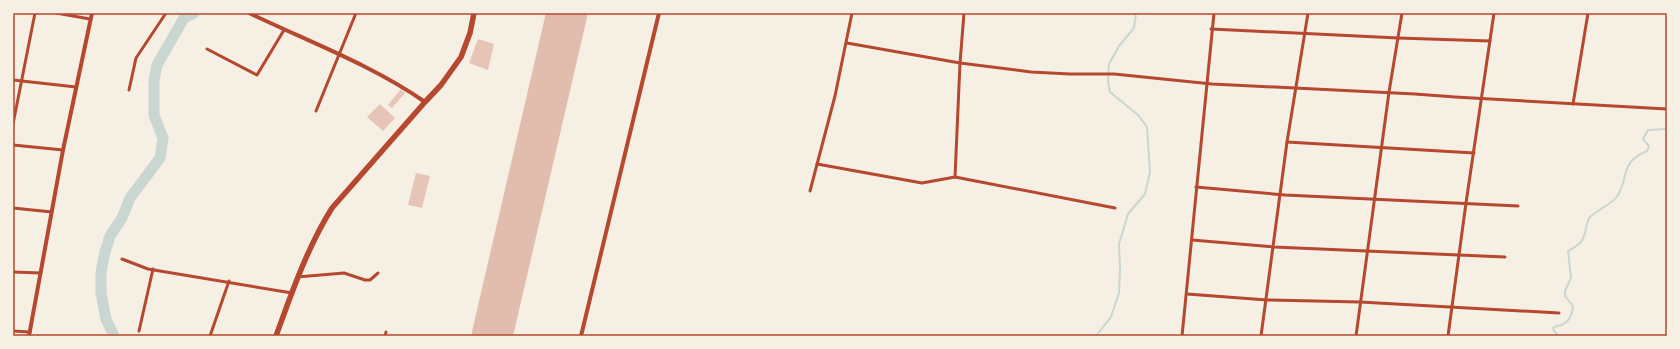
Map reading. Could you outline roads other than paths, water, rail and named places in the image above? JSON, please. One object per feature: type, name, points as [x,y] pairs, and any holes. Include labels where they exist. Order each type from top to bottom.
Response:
[{"type":"highway","points":[[276,336],[313,242],[332,208],[441,85],[460,57],[470,33],[474,13]]},
{"type":"street","points":[[13,124],[34,13]]},
{"type":"street","points":[[56,13],[90,19]]},
{"type":"street","points":[[13,331],[29,334],[63,150],[92,13]]},
{"type":"street","points":[[129,90],[136,58],[166,13]]},
{"type":"street","points":[[249,13],[339,55],[406,89],[425,102]]},
{"type":"street","points":[[316,111],[356,13]]},
{"type":"street","points":[[581,336],[659,13]]},
{"type":"street","points":[[810,191],[847,43],[852,13]]},
{"type":"street","points":[[955,177],[960,63],[964,13]]},
{"type":"street","points":[[1182,336],[1211,29],[1214,13]]},
{"type":"street","points":[[1261,336],[1287,142],[1308,13]]},
{"type":"street","points":[[1356,336],[1389,92],[1402,13]]},
{"type":"street","points":[[1448,336],[1494,13]]},
{"type":"street","points":[[1573,104],[1588,13]]},
{"type":"street","points":[[1211,29],[1398,38],[1490,40]]},
{"type":"street","points":[[207,49],[257,75],[284,30]]},
{"type":"street","points":[[847,43],[960,63],[1032,72],[1070,74],[1103,73],[1206,83],[1389,92],[1482,99],[1667,109]]},
{"type":"street","points":[[13,80],[76,87]]},
{"type":"street","points":[[1287,142],[1474,153]]},
{"type":"street","points":[[13,145],[63,150]]},
{"type":"street","points":[[817,164],[922,183],[955,177],[1115,208]]},
{"type":"street","points":[[1196,187],[1374,200],[1518,206]]},
{"type":"street","points":[[13,208],[52,212]]},
{"type":"street","points":[[1192,240],[1274,247],[1505,257]]},
{"type":"street","points":[[122,259],[153,269],[292,293]]},
{"type":"street","points":[[139,331],[153,269]]},
{"type":"street","points":[[13,272],[41,273]]},
{"type":"street","points":[[298,277],[344,273],[365,280],[370,280],[378,273]]},
{"type":"street","points":[[210,336],[229,281]]},
{"type":"street","points":[[1187,294],[1267,300],[1360,302],[1559,313]]},
{"type":"waterway","points":[[114,336],[106,319],[101,293],[101,272],[105,252],[110,236],[122,218],[130,198],[160,158],[163,138],[154,115],[154,81],[157,65],[184,18],[194,13]]},
{"type":"waterway","points":[[1096,336],[1111,317],[1119,293],[1119,244],[1128,214],[1145,194],[1150,172],[1147,127],[1138,115],[1110,92],[1108,81],[1109,64],[1119,46],[1134,28],[1136,13]]},
{"type":"waterway","points":[[1559,336],[1553,328],[1562,325],[1569,319],[1573,306],[1565,296],[1565,291],[1571,278],[1568,251],[1579,244],[1584,237],[1589,218],[1616,198],[1623,184],[1628,166],[1638,156],[1647,151],[1649,146],[1643,139],[1648,130],[1667,129]]}]
